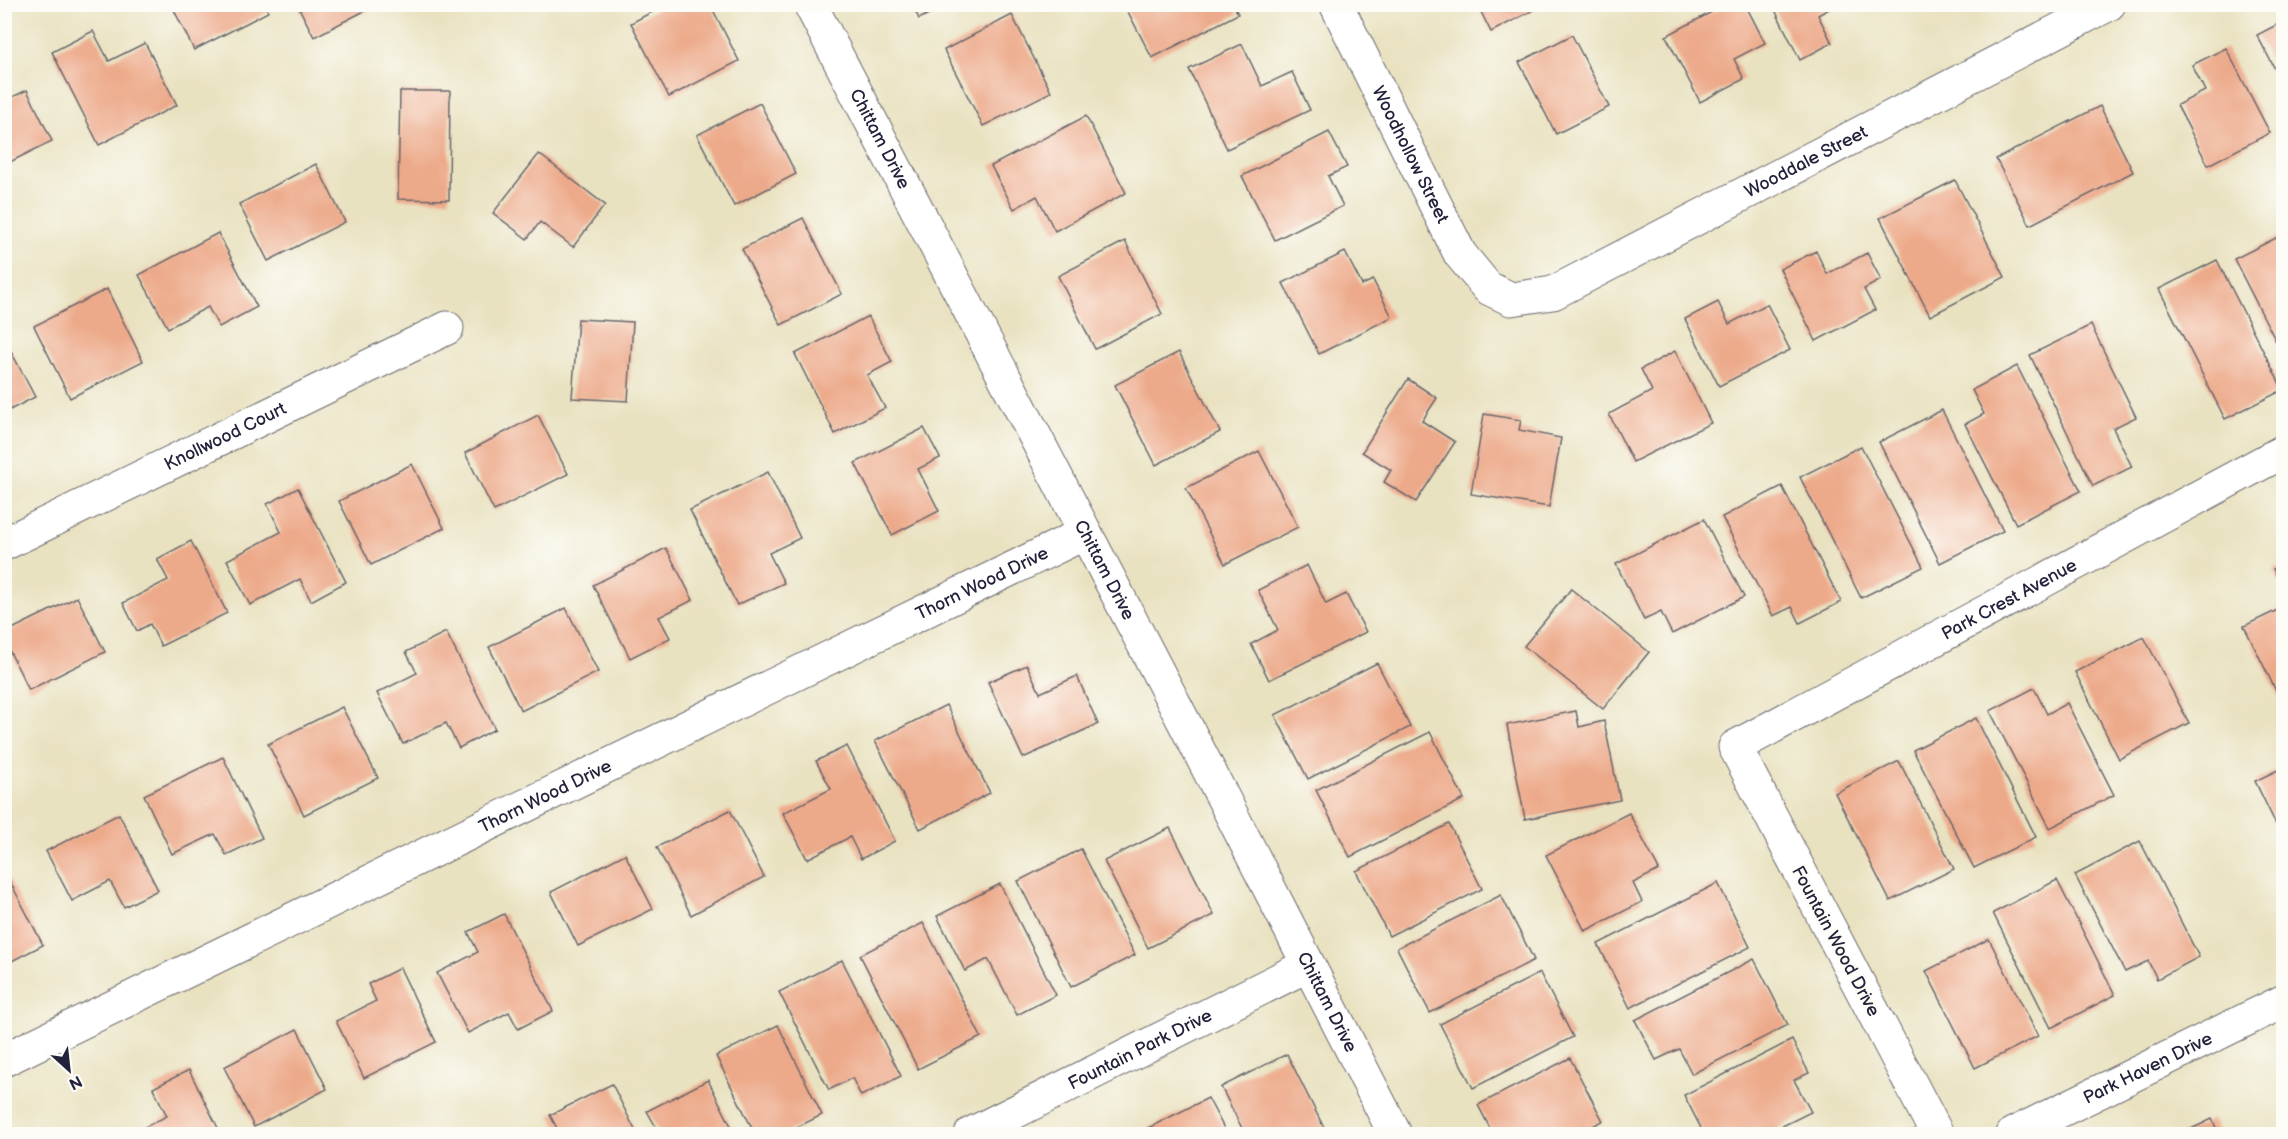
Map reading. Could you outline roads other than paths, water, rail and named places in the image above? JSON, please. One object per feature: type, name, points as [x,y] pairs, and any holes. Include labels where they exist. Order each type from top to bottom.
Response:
[{"type":"street","name":"Chittam Drive","points":[[810,4],[1395,1134]]},
{"type":"street","name":"Woodhollow Street","points":[[1336,4],[1460,254],[1488,288],[1498,293]]},
{"type":"street","name":"Wooddale Street","points":[[1498,293],[1511,299],[1553,293],[2109,4]]},
{"type":"street","name":"Knollwood Court","points":[[4,544],[447,328]]},
{"type":"street","name":"Park Crest Avenue","points":[[1735,747],[2283,451]]},
{"type":"street","name":"Thorn Wood Drive","points":[[4,1060],[1085,533]]},
{"type":"street","name":"Fountain Wood Drive","points":[[1735,747],[1937,1134]]},
{"type":"street","name":"Fountain Park Drive","points":[[971,1134],[1308,965]]},
{"type":"street","name":"Park Haven Drive","points":[[2013,1134],[2283,1001]]}]
